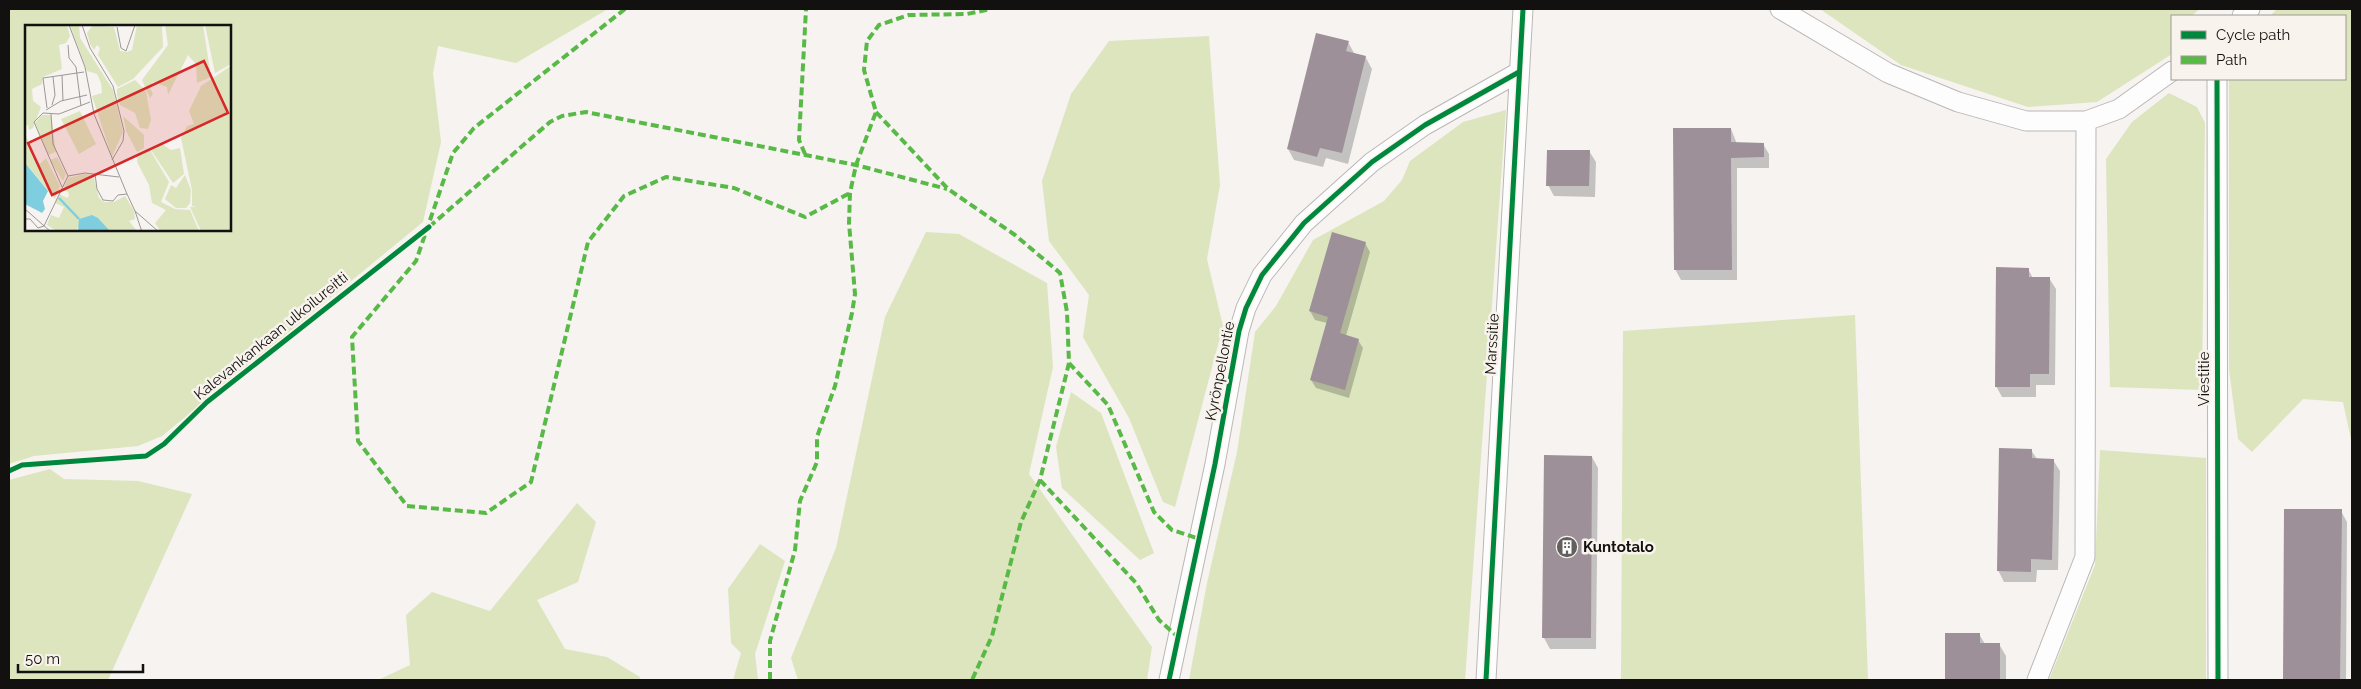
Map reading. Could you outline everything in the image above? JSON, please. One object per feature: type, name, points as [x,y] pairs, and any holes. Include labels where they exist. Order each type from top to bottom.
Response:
[{"type":"street","points":[[1780,9],[1888,73],[1958,102],[2026,121],[2086,120],[2119,109],[2171,72]]},
{"type":"street","name":"Marssitie","points":[[1486,680],[1519,72],[1526,11]]},
{"type":"street","name":"Kyrönpellontie","points":[[1169,680],[1212,483],[1239,331],[1246,308],[1262,275],[1304,223],[1372,162],[1425,125],[1519,72]]},
{"type":"street","name":"Viestitie","points":[[2217,80],[2218,680]]},
{"type":"street","points":[[2037,680],[2085,556],[2086,120]]},
{"type":"green space","points":[[9,9],[608,9],[516,63],[438,46],[433,73],[441,142],[423,222],[162,436],[138,446],[34,456],[9,464]]},
{"type":"green space","points":[[1820,9],[2200,9],[2192,15],[2171,15],[2171,55],[2097,102],[2028,107],[1901,65]]},
{"type":"green space","points":[[2277,9],[2352,9],[2352,444],[2343,402],[2303,399],[2252,452],[2238,439],[2229,369],[2229,80],[2346,80],[2346,15],[2271,15]]},
{"type":"green space","points":[[1209,36],[1220,185],[1207,259],[1223,326],[1175,507],[1163,502],[1129,418],[1083,337],[1089,295],[1049,241],[1042,181],[1071,94],[1109,41]]},
{"type":"green space","points":[[2169,93],[2197,107],[2205,123],[2202,390],[2110,387],[2106,159],[2132,122]]},
{"type":"green space","points":[[1506,110],[1465,680],[1189,680],[1207,583],[1237,452],[1255,332],[1276,306],[1313,240],[1384,201],[1402,180],[1410,161],[1463,122]]},
{"type":"green space","points":[[926,232],[959,234],[1047,283],[1053,367],[1029,474],[1152,647],[1147,680],[798,680],[791,658],[836,548],[885,317]]},
{"type":"green space","points":[[1855,315],[1868,680],[1621,680],[1623,331]]},
{"type":"green space","points":[[1071,392],[1101,413],[1154,553],[1140,560],[1062,488],[1056,447]]},
{"type":"green space","points":[[2100,450],[2206,458],[2206,680],[2049,680],[2095,565]]},
{"type":"green space","points":[[50,469],[64,479],[138,481],[192,494],[108,680],[9,680],[9,480]]},
{"type":"green space","points":[[577,503],[596,522],[578,582],[537,600],[565,649],[607,657],[640,677],[640,680],[378,680],[410,665],[406,615],[432,592],[490,611]]},
{"type":"green space","points":[[760,544],[785,561],[755,654],[758,680],[733,680],[741,653],[731,643],[728,589]]},
{"type":"building","points":[[1316,33],[1349,41],[1346,51],[1366,56],[1342,153],[1320,148],[1317,157],[1287,149]]},
{"type":"building","points":[[1673,128],[1731,128],[1731,142],[1764,143],[1764,157],[1731,158],[1732,270],[1674,270]]},
{"type":"building","points":[[1547,150],[1590,150],[1589,186],[1546,186]]},
{"type":"building","points":[[1332,232],[1366,242],[1340,333],[1359,339],[1345,390],[1310,380],[1328,317],[1309,311]]},
{"type":"building","points":[[1996,267],[2029,268],[2029,277],[2050,277],[2049,374],[2030,374],[2030,387],[1995,387]]},
{"type":"building","points":[[1999,448],[2032,449],[2032,458],[2054,459],[2052,560],[2031,559],[2031,572],[1997,571]]},
{"type":"building","name":"Kuntotalo","points":[[1544,455],[1592,456],[1591,638],[1542,638]]},
{"type":"building","points":[[2284,509],[2342,509],[2340,680],[2283,680]]},
{"type":"building","points":[[1945,633],[1980,633],[1980,643],[2000,643],[2000,680],[1945,680]]},
{"type":"marked path","points":[[625,9],[474,128],[453,153],[416,261],[352,337],[358,441],[407,506],[486,513],[531,482],[588,242],[624,196],[666,177],[734,188],[805,217],[850,193]]},
{"type":"marked path","points":[[805,154],[799,140],[806,9]]},
{"type":"marked path","points":[[770,680],[770,641],[795,550],[800,501],[817,462],[817,437],[835,386],[855,294],[849,223],[850,193],[856,165],[876,112],[864,70],[867,41],[879,25],[909,15],[967,14],[991,9]]},
{"type":"marked path","points":[[429,227],[550,122],[562,116],[586,112],[856,165],[947,189]]},
{"type":"marked path","points":[[876,112],[948,189],[1015,235],[1060,273],[1067,312],[1069,363],[1040,480],[1021,522],[992,636],[972,680]]},
{"type":"marked path","points":[[1069,363],[1108,405],[1154,512],[1172,530],[1200,539]]},
{"type":"marked path","points":[[1040,480],[1136,583],[1159,620],[1179,638]]},
{"type":"cycle path","points":[[1486,680],[1523,9]]},
{"type":"cycle path","points":[[1169,680],[1215,464],[1239,331],[1246,308],[1262,275],[1304,223],[1372,162],[1425,125],[1519,72]]},
{"type":"cycle path","points":[[2217,80],[2218,680]]},
{"type":"cycle path","name":"Kalevankankaan ulkoilureitti","points":[[9,471],[22,465],[146,456],[164,444],[207,402],[429,227]]},
{"type":"place","name":"Kuntotalo","points":[[1567,547]]}]
